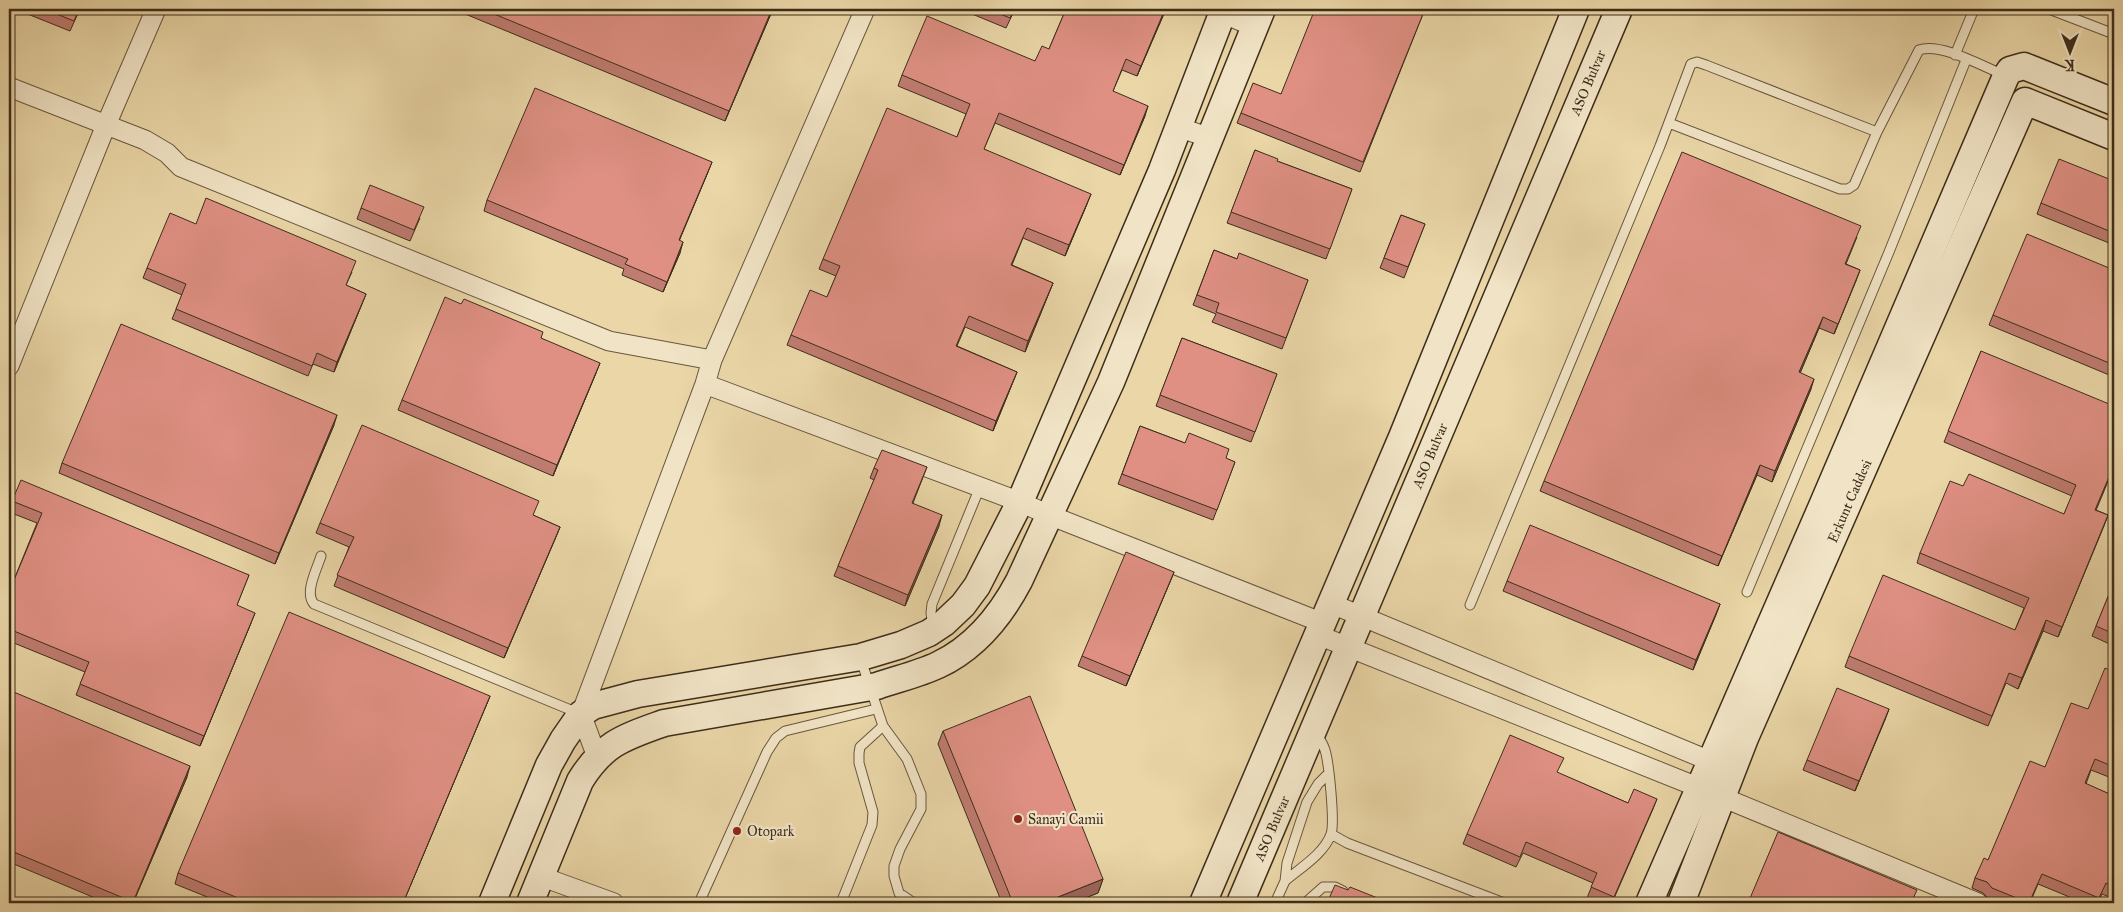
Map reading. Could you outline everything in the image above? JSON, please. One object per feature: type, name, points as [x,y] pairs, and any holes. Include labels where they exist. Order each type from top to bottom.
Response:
[{"type":"street","points":[[9,366],[106,125],[156,9]]},
{"type":"street","points":[[492,903],[549,765],[562,740],[581,714],[705,384],[712,360],[865,9]]},
{"type":"street","points":[[1203,903],[1406,428],[1576,9]]},
{"type":"street","name":"ASO Bulvar","points":[[1240,903],[1619,9]]},
{"type":"street","points":[[530,903],[580,781],[590,765],[611,744],[664,723],[872,698],[938,665],[968,646],[995,617],[1012,594],[1111,382],[1259,18],[1223,11],[1178,127],[1020,502],[977,586],[963,605],[934,630],[901,645],[861,658],[638,694],[593,706],[581,714]]},
{"type":"street","points":[[705,384],[1020,502],[1049,515],[1324,621],[1361,618],[1721,766],[2002,84],[2010,70],[2024,66],[2114,102]]},
{"type":"street","points":[[2025,101],[2038,71]]},
{"type":"street","points":[[2002,84],[2025,101],[2114,137]]},
{"type":"street","points":[[9,87],[145,140],[167,153],[181,167],[609,341],[712,360]]},
{"type":"street","name":"Erkunt Caddesi","points":[[1680,903],[1711,793],[1721,766],[2025,101]]},
{"type":"street","points":[[1178,127],[1210,138]]},
{"type":"street","points":[[1324,621],[1349,648],[1711,793],[1978,903]]},
{"type":"street","points":[[581,714],[597,757]]},
{"type":"street","points":[[1648,903],[1711,793]]},
{"type":"street","points":[[540,876],[614,903]]},
{"type":"lane","points":[[1955,55],[1974,9]]},
{"type":"lane","points":[[2049,9],[2114,34]]},
{"type":"lane","points":[[1669,123],[1840,190],[1848,190],[1854,185],[1877,132],[1919,50],[1927,47],[1940,49],[1955,55],[1966,60],[2002,84]]},
{"type":"lane","points":[[1746,592],[1886,262],[1966,60]]},
{"type":"lane","points":[[1470,606],[1669,123],[1691,64],[1697,62],[1877,132]]},
{"type":"lane","points":[[934,630],[930,613],[932,604],[980,487]]},
{"type":"lane","points":[[321,556],[310,593],[310,600],[314,604],[581,714]]},
{"type":"lane","points":[[861,658],[882,726],[906,759],[921,794],[921,809],[900,849],[894,866],[894,876],[899,894],[914,903]]},
{"type":"lane","points":[[699,903],[767,752],[776,738],[785,731],[872,698]]},
{"type":"lane","points":[[842,903],[872,825],[873,812],[859,763],[860,747],[882,726]]},
{"type":"lane","points":[[1285,881],[1311,859],[1331,834],[1333,820],[1325,750],[1321,739],[1314,732]]},
{"type":"lane","points":[[1275,903],[1285,881],[1287,863],[1307,802],[1318,784],[1328,774]]},
{"type":"lane","points":[[1331,834],[1346,843],[1504,903]]},
{"type":"lane","points":[[1305,903],[1323,888],[1334,888],[1353,895]]},
{"type":"building","points":[[44,9],[79,9],[74,21]]},
{"type":"building","points":[[482,9],[772,9],[729,111]]},
{"type":"building","points":[[988,9],[1014,9],[1010,18]]},
{"type":"building","points":[[1066,9],[1165,9],[1141,66],[1126,59],[1113,91],[1148,106],[1124,165],[999,113],[984,149],[1091,194],[1069,245],[1027,228],[1011,265],[1053,283],[1028,341],[969,316],[956,346],[1017,372],[996,421],[791,335],[810,290],[827,297],[840,266],[823,259],[887,108],[957,137],[970,104],[902,75],[927,16],[1035,61],[1042,46],[1049,49]]},
{"type":"building","points":[[1315,9],[1425,9],[1363,162],[1241,113],[1253,83],[1281,94]]},
{"type":"building","points":[[535,88],[712,162],[679,240],[683,242],[667,282],[625,264],[628,259],[487,200]]},
{"type":"building","points":[[1255,150],[1278,159],[1277,161],[1352,189],[1330,249],[1231,212]]},
{"type":"building","points":[[1682,152],[1861,226],[1845,264],[1860,270],[1838,324],[1823,317],[1799,372],[1814,379],[1775,471],[1760,465],[1722,556],[1544,481]]},
{"type":"building","points":[[2059,159],[2114,181],[2114,233],[2041,203]]},
{"type":"building","points":[[370,185],[424,207],[414,230],[361,208]]},
{"type":"building","points":[[206,198],[356,261],[346,285],[366,294],[337,362],[317,353],[312,366],[176,309],[186,284],[147,268],[170,213],[196,224]]},
{"type":"building","points":[[1401,215],[1425,224],[1408,267],[1384,258]]},
{"type":"building","points":[[2027,234],[2114,270],[2114,365],[1993,315]]},
{"type":"building","points":[[1214,250],[1237,259],[1239,253],[1308,280],[1286,338],[1216,312],[1219,303],[1197,295]]},
{"type":"building","points":[[445,297],[461,304],[464,299],[543,332],[541,338],[600,363],[557,465],[402,400]]},
{"type":"building","points":[[121,324],[337,415],[279,553],[62,463]]},
{"type":"building","points":[[1182,338],[1277,374],[1255,432],[1160,395]]},
{"type":"building","points":[[1981,351],[2114,406],[2114,465],[2095,510],[2108,515],[2062,627],[2046,620],[2022,678],[2009,673],[1992,716],[1849,656],[1883,575],[2015,630],[2029,598],[1920,553],[1950,481],[1963,486],[1969,474],[2064,514],[2076,485],[1948,431]]},
{"type":"building","points":[[362,425],[539,501],[533,515],[560,527],[508,648],[337,575],[354,537],[320,523]]},
{"type":"building","points":[[1140,426],[1185,443],[1189,433],[1229,449],[1226,458],[1235,462],[1217,510],[1122,474]]},
{"type":"building","points":[[882,450],[927,467],[912,503],[942,515],[908,595],[838,566],[878,470],[874,468]]},
{"type":"building","points":[[21,480],[249,575],[237,605],[255,613],[204,736],[80,684],[89,662],[9,629],[9,592],[42,513],[12,501]]},
{"type":"building","points":[[1530,525],[1720,604],[1696,660],[1507,581]]},
{"type":"building","points":[[1126,552],[1174,572],[1130,676],[1082,656]]},
{"type":"building","points":[[2114,582],[2114,634],[2096,626]]},
{"type":"building","points":[[289,612],[490,696],[403,903],[250,903],[178,873]]},
{"type":"building","points":[[2105,668],[2114,672],[2114,767],[2095,759],[2085,783],[2114,796],[2114,887],[2106,883],[2099,898],[2042,874],[2029,903],[1992,888],[1987,882],[1975,878],[1984,858],[1988,860],[2030,761],[2045,767],[2071,703],[2088,709]]},
{"type":"building","points":[[1837,688],[1889,709],[1859,781],[1807,760]]},
{"type":"building","points":[[9,690],[190,766],[133,902],[9,850]]},
{"type":"building","name":"Sanayi Camii","points":[[1030,696],[1103,879],[1043,903],[1013,903],[943,731]]},
{"type":"building","points":[[1510,735],[1564,758],[1557,772],[1628,803],[1634,789],[1657,799],[1614,897],[1591,887],[1597,873],[1526,842],[1520,857],[1467,834]]},
{"type":"building","points":[[1778,832],[1917,890],[1911,903],[1748,903]]},
{"type":"building","points":[[1335,885],[1348,890],[1350,887],[1390,903],[1327,903]]},
{"type":"place","name":"Sanayi Camii","points":[[1018,819]]},
{"type":"place","name":"Otopark","points":[[737,831]]}]
